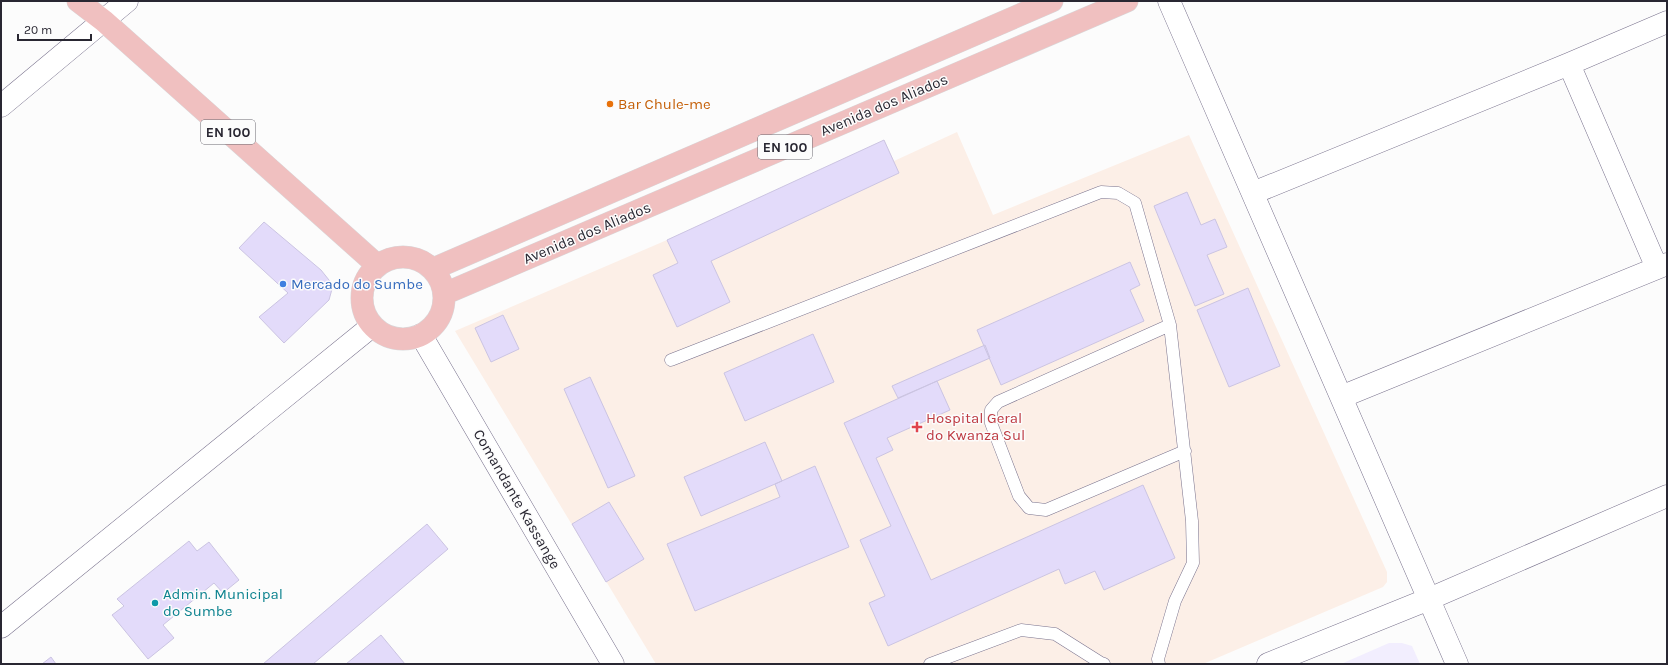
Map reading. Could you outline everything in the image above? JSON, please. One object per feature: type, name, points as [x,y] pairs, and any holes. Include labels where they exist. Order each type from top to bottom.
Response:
[{"type":"main road","name":"EN 100","points":[[78,1],[104,21],[377,265]]},
{"type":"main road","name":"Avenida dos Aliados","points":[[433,269],[1052,1]]},
{"type":"main road","name":"Avenida dos Aliados","points":[[444,294],[1127,1]]},
{"type":"main road","points":[[396,256],[416,258],[433,269],[440,280],[444,294],[442,309],[435,323],[421,335],[406,339],[388,336],[372,326],[362,305],[364,283],[377,265],[396,256]]},
{"type":"street","points":[[1,106],[127,1]]},
{"type":"street","points":[[1170,1],[1457,664]]},
{"type":"street","points":[[1253,193],[1569,64],[1667,22]]},
{"type":"street","points":[[1341,397],[1662,266],[1569,64]]},
{"type":"street","points":[[1,627],[372,326]]},
{"type":"street","name":"Comandante Kassange","points":[[421,335],[613,664]]},
{"type":"street","points":[[1268,664],[1429,599],[1667,496]]},
{"type":"lane","points":[[671,360],[1101,192],[1118,193],[1135,203],[1170,325],[1192,521],[1193,563],[1175,601],[1158,659],[1160,664]]},
{"type":"lane","points":[[1170,325],[998,402],[991,410],[991,423],[1019,496],[1029,508],[1046,510],[1185,451]]},
{"type":"lane","points":[[930,664],[1021,630],[1055,634],[1101,664],[1104,664]]},
{"type":"shaded area","name":"Hospital Geral do Kwanza Sul","points":[[957,132],[993,215],[1189,135],[1387,572],[1387,582],[1383,587],[1203,664],[656,664],[455,331],[667,240],[884,140],[894,161]]},
{"type":"shaded area","points":[[1389,643],[1402,643],[1412,646],[1420,664],[1341,664]]},
{"type":"building","points":[[884,140],[899,173],[711,261],[730,302],[677,327],[653,275],[678,263],[667,240]]},
{"type":"building","points":[[1187,192],[1201,225],[1215,219],[1227,247],[1207,255],[1224,294],[1195,306],[1154,206]]},
{"type":"building","points":[[264,222],[321,270],[329,280],[332,289],[329,300],[284,343],[259,317],[288,293],[239,248]]},
{"type":"building","points":[[1130,262],[1140,285],[1130,290],[1144,321],[1001,385],[977,330]]},
{"type":"building","points":[[1248,288],[1280,366],[1229,387],[1197,310]]},
{"type":"building","points":[[503,315],[519,349],[491,362],[475,328]]},
{"type":"building","points":[[813,334],[834,382],[745,421],[724,373]]},
{"type":"building","points":[[985,345],[990,358],[898,398],[892,386]]},
{"type":"building","points":[[590,377],[635,476],[608,488],[564,389]]},
{"type":"building","points":[[937,381],[950,410],[887,438],[893,450],[876,458],[931,580],[1143,485],[1175,558],[1104,590],[1095,571],[1065,584],[1059,569],[888,646],[869,603],[885,596],[860,540],[891,526],[844,423]]},
{"type":"building","points":[[765,442],[782,481],[701,516],[684,477]]},
{"type":"building","points":[[815,466],[849,547],[695,611],[667,544],[780,497],[775,484]]},
{"type":"building","points":[[609,502],[644,559],[606,582],[572,524]]},
{"type":"building","points":[[427,524],[448,549],[313,664],[263,664]]},
{"type":"building","name":"Admin. Municipal do Sumbe","points":[[189,541],[197,551],[209,542],[239,580],[223,593],[214,583],[163,625],[174,638],[148,659],[112,615],[124,606],[117,599]]},
{"type":"building","points":[[381,635],[405,664],[346,664]]},
{"type":"building","points":[[51,657],[56,664],[42,664]]},
{"type":"place","name":"Bar Chule-me","points":[[610,104]]},
{"type":"place","name":"Mercado do Sumbe","points":[[283,284]]},
{"type":"place","name":"Hospital Geral do Kwanza Sul","points":[[917,427]]},
{"type":"place","name":"Admin. Municipal do Sumbe","points":[[155,603]]}]
